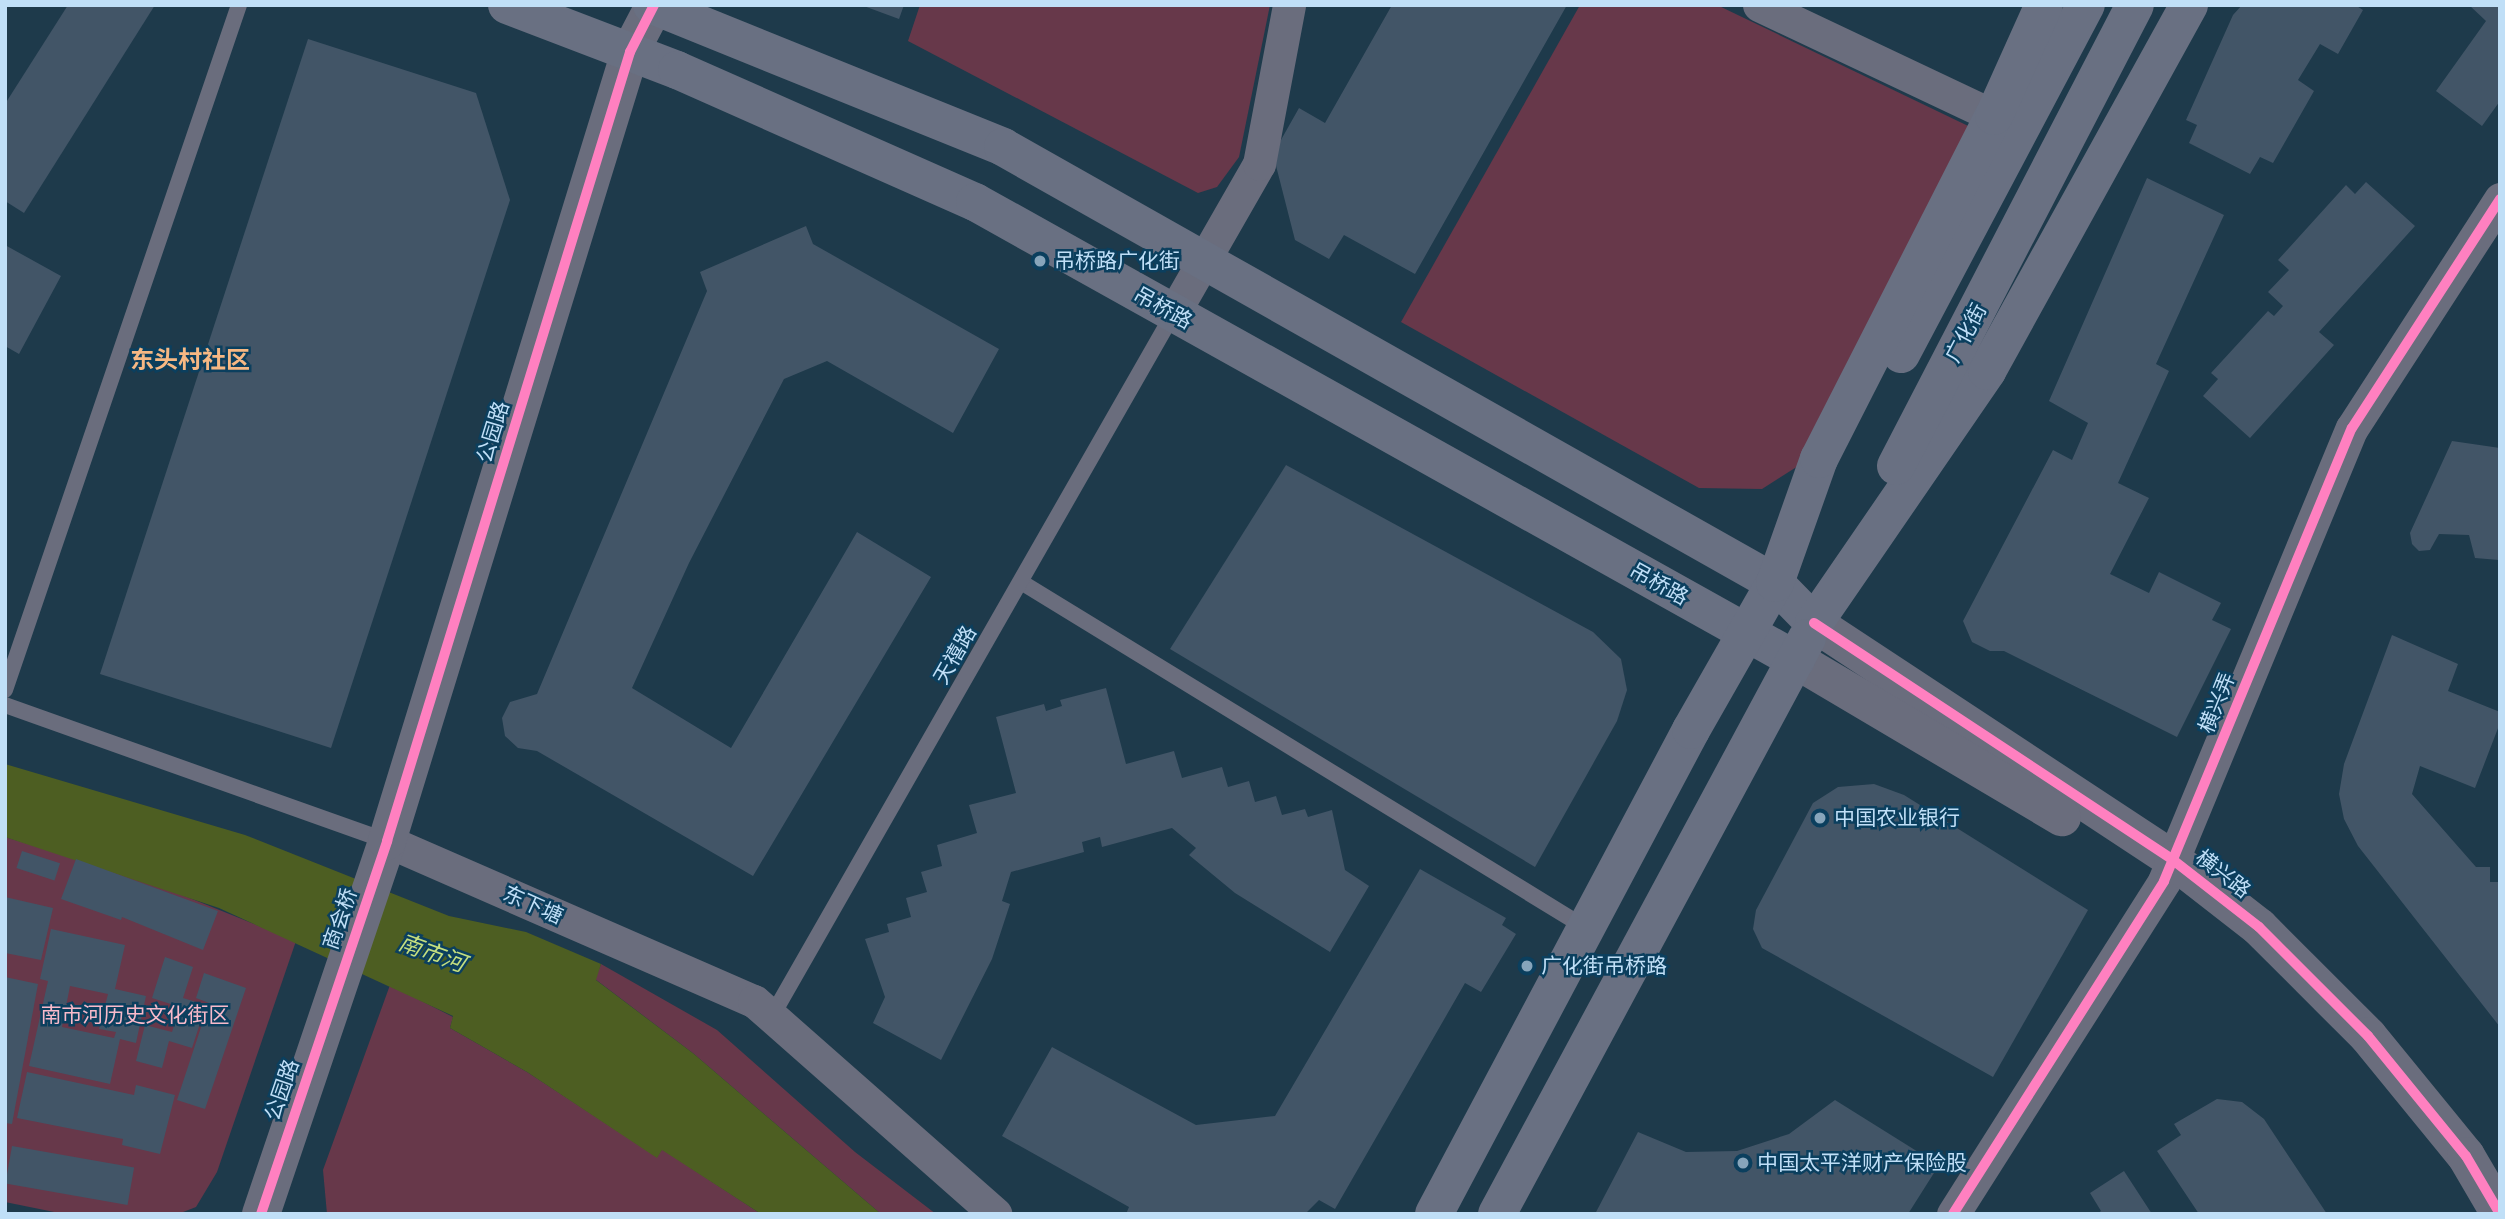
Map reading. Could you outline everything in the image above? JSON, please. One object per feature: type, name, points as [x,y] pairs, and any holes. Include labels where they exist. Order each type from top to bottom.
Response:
[{"type":"main road","name":"吊桥路","points":[[507,5],[630,52],[975,202],[1796,660]]},
{"type":"main road","points":[[653,5],[1003,146],[1775,583],[1814,623],[1987,371],[2189,5]]},
{"type":"main road","points":[[1775,583],[1819,459],[1994,116],[2044,5]]},
{"type":"main road","points":[[1434,1214],[1586,928],[1988,195],[2086,5]]},
{"type":"main road","name":"广化街","points":[[1497,1214],[1796,660],[2135,5]]},
{"type":"street","name":"公园路","points":[[382,857],[630,52],[653,5]]},
{"type":"street","points":[[1174,314],[1259,164],[1289,5]]},
{"type":"street","points":[[1759,5],[1994,116]]},
{"type":"street","name":"横兴弄","points":[[1953,1214],[2169,870],[2352,428],[2500,199]]},
{"type":"street","name":"横兴路","points":[[1814,623],[2169,870],[2259,927],[2368,1036],[2466,1156],[2500,1214]]},
{"type":"street","name":"横兴路","points":[[1796,660],[2015,787],[2169,870],[2342,1045],[2446,1170],[2472,1214]]},
{"type":"street","name":"商会桥","points":[[341,978],[382,857]]},
{"type":"street","name":"东下塘","points":[[382,857],[754,1001],[996,1214]]},
{"type":"street","name":"公园路","points":[[261,1214],[341,978]]},
{"type":"lane","points":[[5,690],[239,5]]},
{"type":"lane","name":"天禧路","points":[[772,1016],[1174,314]]},
{"type":"lane","points":[[1021,582],[1586,928]]},
{"type":"lane","name":"东下塘","points":[[5,705],[382,857]]},
{"type":"green space","points":[[920,5],[1270,5],[1239,157],[1217,187],[1198,193],[908,41]]},
{"type":"green space","points":[[1580,5],[1717,5],[1989,136],[1806,461],[1762,489],[1699,488],[1401,322]]},
{"type":"green space","name":"南市河历史文化街区","points":[[5,837],[135,876],[296,941],[217,1172],[196,1207],[178,1214],[64,1214],[5,1202]]},
{"type":"green space","points":[[601,964],[717,1030],[855,1152],[936,1214],[881,1214],[694,1054],[595,979]]},
{"type":"green space","points":[[390,985],[453,1017],[450,1028],[527,1072],[657,1157],[662,1149],[761,1214],[327,1214],[323,1170]]},
{"type":"water","name":"南市河","points":[[5,764],[245,835],[449,916],[526,932],[601,964],[596,980],[694,1054],[881,1214],[761,1214],[662,1150],[657,1158],[527,1072],[450,1028],[453,1016],[219,908],[5,837]]},
{"type":"building","points":[[68,5],[155,5],[24,213],[5,201],[5,104]]},
{"type":"building","points":[[861,5],[904,5],[899,19]]},
{"type":"building","points":[[1392,5],[1567,5],[1415,274],[1344,235],[1329,259],[1295,240],[1273,154],[1299,108],[1325,123]]},
{"type":"building","points":[[2242,5],[2355,5],[2363,10],[2338,54],[2320,44],[2298,80],[2314,91],[2273,163],[2260,157],[2250,174],[2189,143],[2197,125],[2186,120],[2233,15]]},
{"type":"building","points":[[2469,5],[2500,5],[2500,101],[2482,126],[2436,91],[2486,21]]},
{"type":"building","points":[[308,39],[476,93],[510,200],[331,748],[100,674]]},
{"type":"building","points":[[2147,178],[2224,215],[2156,364],[2169,371],[2118,483],[2149,498],[2110,574],[2149,593],[2159,572],[2221,603],[2212,620],[2231,629],[2177,737],[2004,651],[1990,651],[1972,642],[1963,621],[2053,450],[2072,460],[2088,423],[2049,401]]},
{"type":"building","points":[[2366,182],[2415,226],[2319,332],[2334,345],[2250,438],[2203,396],[2218,379],[2211,373],[2268,311],[2274,316],[2283,306],[2268,292],[2289,270],[2278,260],[2346,185],[2355,194]]},
{"type":"building","points":[[806,226],[813,244],[999,349],[953,433],[827,361],[784,379],[689,563],[632,688],[731,748],[857,532],[931,577],[753,876],[537,751],[518,748],[505,736],[502,718],[510,702],[537,694],[707,291],[700,272]]},
{"type":"building","points":[[5,245],[61,276],[19,354],[5,346]]},
{"type":"building","points":[[2452,441],[2500,448],[2499,560],[2475,558],[2469,535],[2439,534],[2430,550],[2419,551],[2412,544],[2410,533]]},
{"type":"building","points":[[1286,465],[1593,632],[1621,659],[1627,690],[1617,721],[1535,867],[1170,649]]},
{"type":"building","points":[[2392,635],[2458,664],[2448,691],[2500,712],[2500,723],[2475,788],[2420,766],[2412,794],[2476,867],[2490,867],[2490,882],[2500,882],[2500,1027],[2358,846],[2344,819],[2339,794],[2344,764]]},
{"type":"building","points":[[1106,688],[1126,764],[1174,751],[1182,778],[1222,767],[1228,787],[1249,781],[1255,802],[1276,796],[1282,815],[1305,809],[1308,817],[1332,810],[1345,870],[1369,886],[1330,952],[1235,893],[1189,855],[1196,848],[1172,828],[1102,847],[1100,837],[1082,842],[1084,852],[1011,872],[1002,901],[1010,904],[992,959],[941,1060],[873,1023],[885,997],[865,939],[889,932],[887,924],[911,917],[906,898],[927,892],[921,872],[942,866],[937,845],[977,833],[969,805],[1016,793],[996,717],[1044,704],[1046,711],[1062,706],[1060,700]]},
{"type":"building","points":[[1874,784],[1904,795],[2088,910],[1993,1077],[1762,948],[1753,929],[1756,910],[1813,803],[1838,787]]},
{"type":"building","points":[[22,851],[60,863],[54,880],[16,868]]},
{"type":"building","points":[[76,859],[218,911],[203,950],[122,917],[121,920],[61,899]]},
{"type":"building","points":[[1420,869],[1506,918],[1502,925],[1516,934],[1481,992],[1465,983],[1335,1209],[1319,1200],[1305,1214],[1126,1214],[1129,1207],[1002,1136],[1052,1047],[1196,1125],[1275,1116]]},
{"type":"building","points":[[5,897],[53,908],[41,960],[5,953]]},
{"type":"building","points":[[51,929],[125,945],[115,989],[146,996],[136,1043],[120,1039],[110,1084],[29,1066],[48,981],[40,979]],"holes":[[[70,986],[108,994],[99,1029],[116,1032],[114,1038],[62,1027]]]},
{"type":"building","points":[[165,957],[193,967],[183,998],[206,1005],[192,1048],[169,1041],[162,1068],[136,1061],[145,1025],[172,1032],[180,1007],[152,998]]},
{"type":"building","points":[[204,973],[246,988],[205,1109],[177,1100],[209,1003],[196,998]]},
{"type":"building","points":[[5,977],[38,984],[12,1124],[5,1123]]},
{"type":"building","points":[[27,1072],[134,1095],[136,1085],[175,1095],[160,1154],[122,1145],[123,1139],[17,1118]]},
{"type":"building","points":[[2217,1099],[2242,1102],[2264,1119],[2327,1214],[2199,1214],[2157,1151],[2181,1135],[2174,1124]]},
{"type":"building","points":[[1835,1100],[1939,1165],[1908,1214],[1595,1214],[1638,1132],[1686,1152],[1737,1151],[1789,1134]]},
{"type":"building","points":[[12,1146],[134,1168],[128,1205],[5,1183]]},
{"type":"building","points":[[2124,1171],[2152,1214],[2097,1214],[2101,1211],[2090,1193]]},
{"type":"cycle path","points":[[261,1214],[387,841],[630,52],[654,5]]},
{"type":"cycle path","points":[[1953,1214],[2164,881],[2352,428],[2500,199]]},
{"type":"cycle path","points":[[1814,623],[2173,860],[2259,927],[2368,1036],[2466,1156],[2500,1214]]},
{"type":"place","name":"吊桥路广化街","points":[[1040,261]]},
{"type":"place","name":"中国农业银行","points":[[1820,818]]},
{"type":"place","name":"广化街吊桥路","points":[[1527,966]]},
{"type":"place","name":"中国太平洋财产保险股","points":[[1743,1163]]},
{"type":"district","name":"东头村社区","points":[[190,360]]}]
